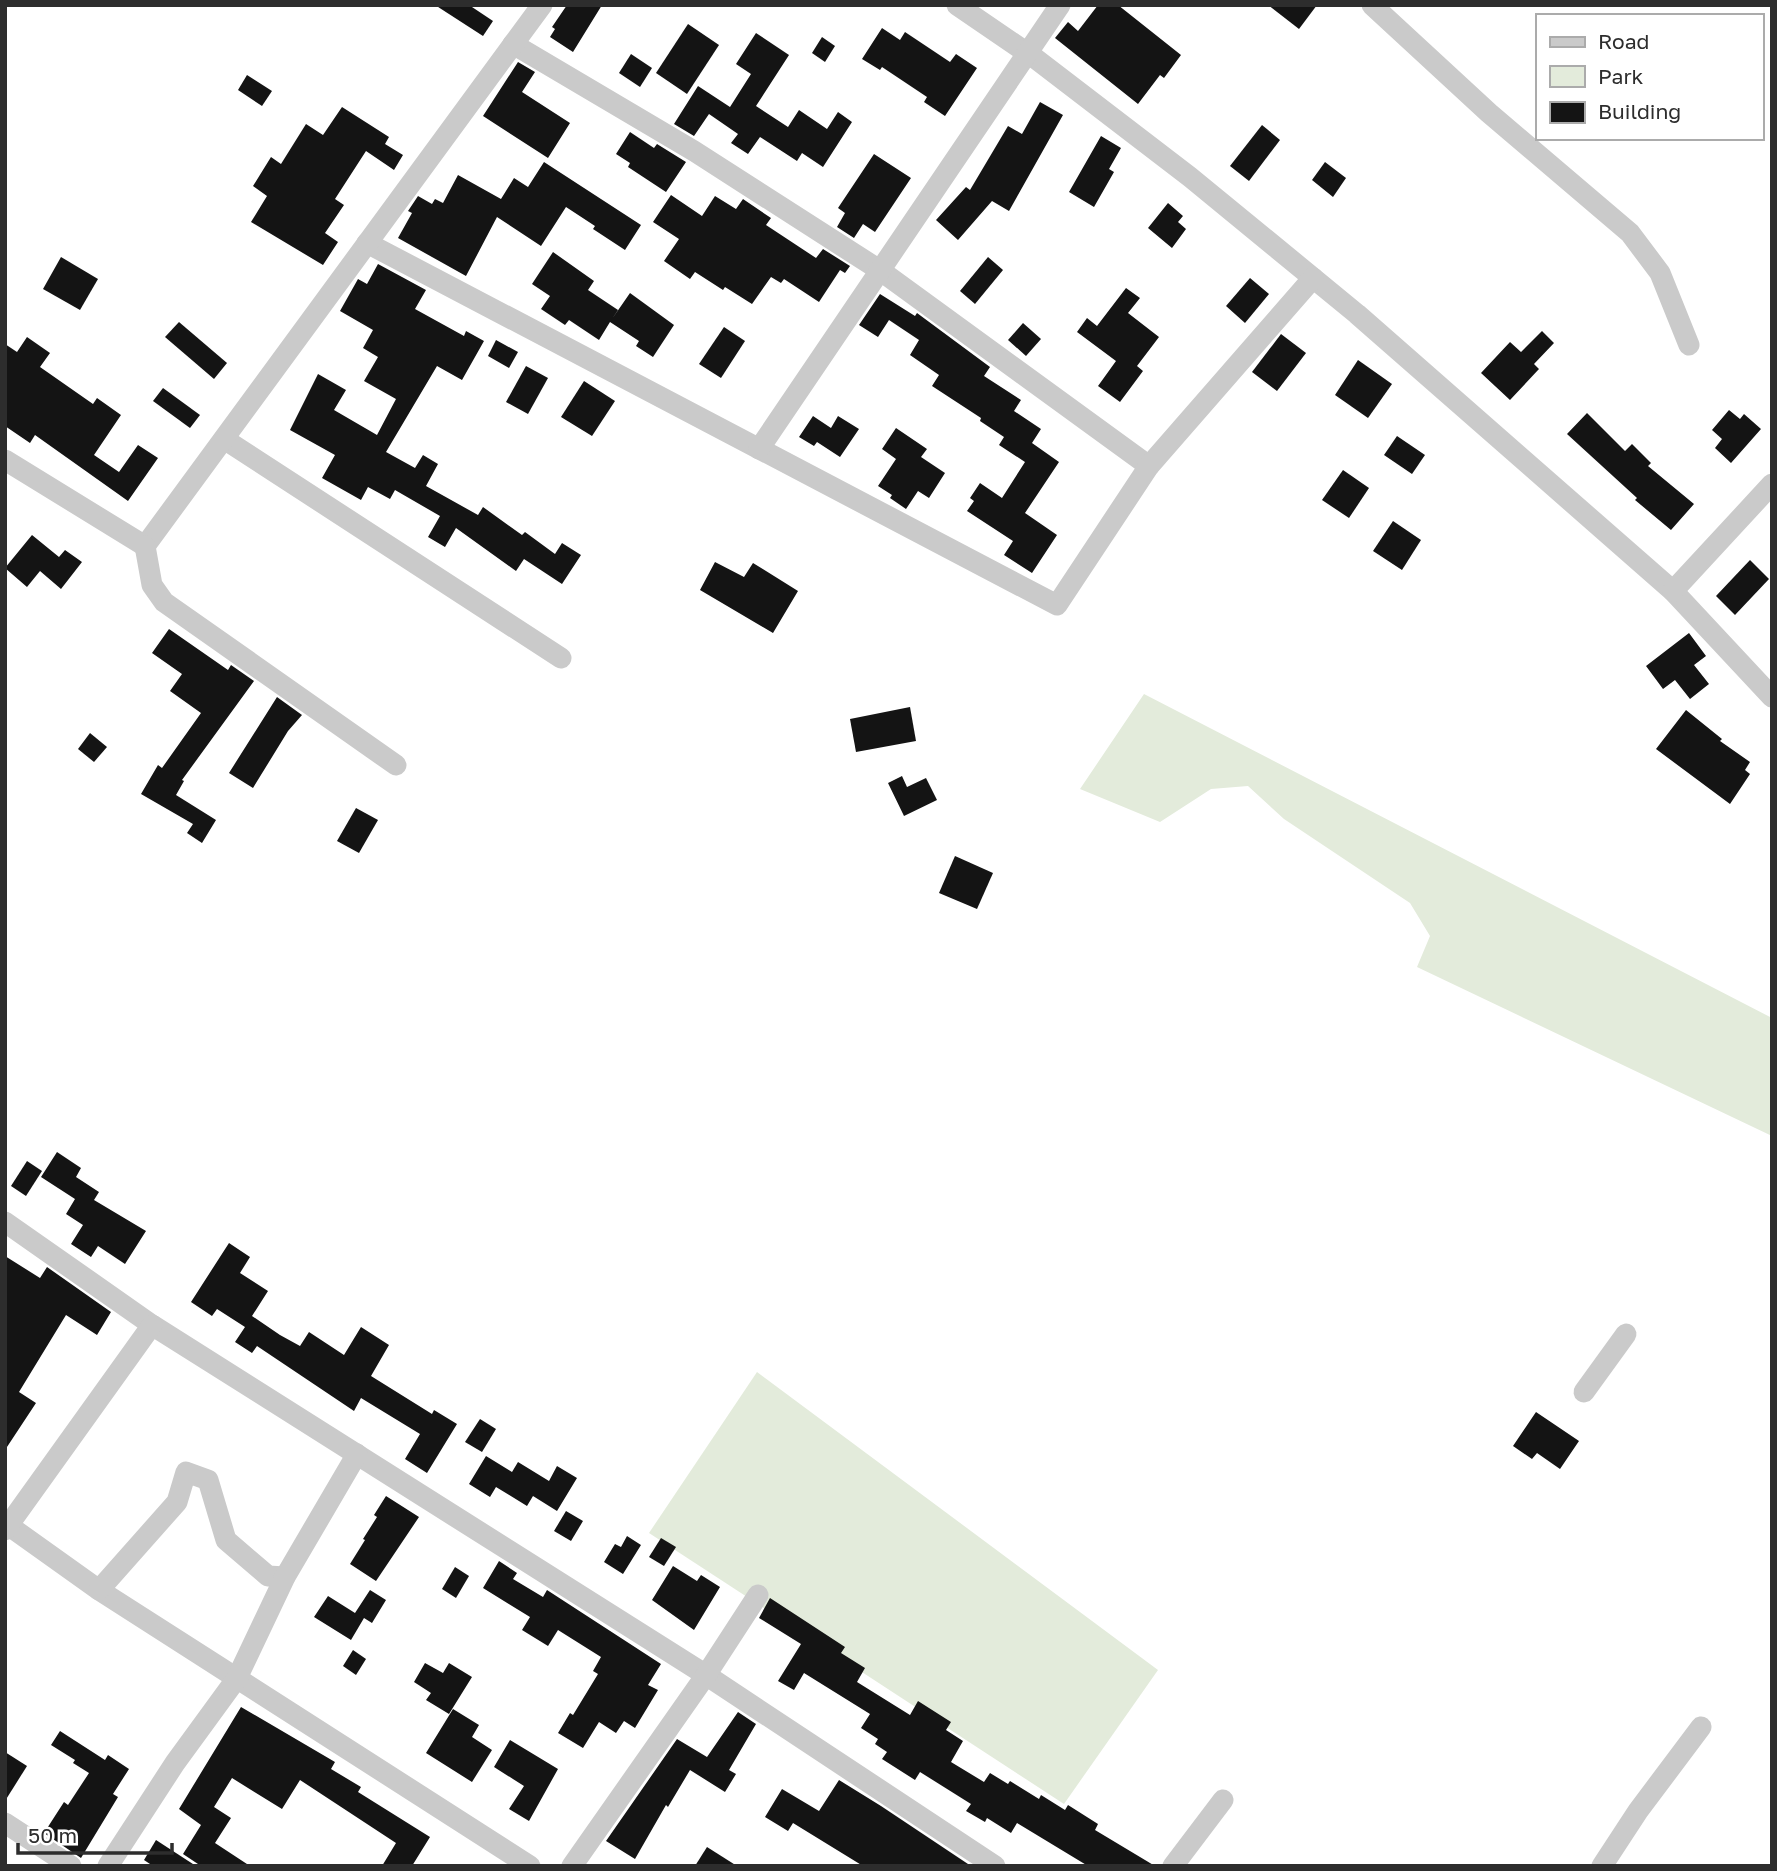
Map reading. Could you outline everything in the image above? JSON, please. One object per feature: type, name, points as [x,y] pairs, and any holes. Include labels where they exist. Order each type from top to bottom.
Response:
[{"type":"street","points":[[396,765],[164,602],[152,585],[145,546],[542,5]]},
{"type":"street","points":[[957,5],[1027,53],[1190,177],[1312,278],[1674,591],[1772,697]]},
{"type":"street","points":[[759,449],[1060,5]]},
{"type":"street","points":[[1372,5],[1489,113],[1630,233],[1660,273],[1689,345]]},
{"type":"street","points":[[513,44],[694,151],[881,271],[1149,466]]},
{"type":"street","points":[[368,243],[1057,605],[1149,466],[1312,278]]},
{"type":"street","points":[[224,439],[561,658]]},
{"type":"street","points":[[5,460],[145,546]]},
{"type":"street","points":[[1674,591],[1772,484]]},
{"type":"street","points":[[5,1222],[152,1325],[706,1675],[995,1866]]},
{"type":"street","points":[[152,1325],[6,1526],[99,1590],[530,1866]]},
{"type":"street","points":[[1584,1392],[1626,1334]]},
{"type":"street","points":[[108,1866],[175,1763],[237,1678],[285,1577],[357,1454]]},
{"type":"street","points":[[99,1590],[177,1502],[186,1472],[208,1480],[226,1540],[268,1576],[285,1577]]},
{"type":"street","points":[[572,1866],[706,1675],[758,1595]]},
{"type":"street","points":[[1602,1866],[1638,1811],[1701,1727]]},
{"type":"street","points":[[1173,1866],[1223,1800]]},
{"type":"street","points":[[5,1823],[71,1866]]},
{"type":"green space","points":[[1144,694],[1772,1018],[1772,1136],[1417,967],[1430,936],[1410,903],[1284,819],[1248,786],[1211,789],[1160,822],[1080,789]]},
{"type":"green space","points":[[757,1372],[1158,1670],[1064,1804],[649,1533]]},
{"type":"building","points":[[435,5],[469,5],[493,21],[483,36]]},
{"type":"building","points":[[567,5],[602,5],[573,52],[550,37],[555,29],[552,27]]},
{"type":"building","points":[[1098,5],[1118,5],[1181,55],[1164,78],[1160,75],[1138,104],[1055,38],[1068,22],[1078,31]]},
{"type":"building","points":[[1268,5],[1317,5],[1299,29]]},
{"type":"building","points":[[688,24],[719,45],[687,94],[656,73]]},
{"type":"building","points":[[882,28],[900,40],[905,32],[950,62],[956,54],[977,68],[945,116],[924,102],[927,97],[882,67],[880,70],[862,59]]},
{"type":"building","points":[[756,33],[789,55],[756,106],[788,127],[799,110],[827,129],[838,112],[852,122],[823,167],[802,153],[797,161],[760,137],[748,154],[731,143],[738,134],[709,114],[694,136],[674,124],[698,86],[730,107],[751,74],[736,64]]},
{"type":"building","points":[[822,37],[835,46],[825,62],[812,53]]},
{"type":"building","points":[[631,54],[652,68],[640,87],[619,73]]},
{"type":"building","points":[[518,62],[535,72],[522,92],[570,123],[548,158],[483,116]]},
{"type":"building","points":[[247,75],[272,91],[262,106],[238,90]]},
{"type":"building","points":[[1040,102],[1063,115],[1009,211],[992,201],[958,240],[936,220],[966,187],[970,190],[1008,126],[1022,134]]},
{"type":"building","points":[[342,107],[389,137],[385,144],[403,155],[394,170],[366,151],[335,199],[344,205],[325,233],[338,242],[323,265],[251,222],[267,196],[253,186],[271,157],[281,164],[306,124],[323,135]]},
{"type":"building","points":[[1262,125],[1280,140],[1249,181],[1230,166]]},
{"type":"building","points":[[630,132],[654,148],[657,144],[686,162],[666,192],[628,167],[630,163],[616,154]]},
{"type":"building","points":[[1101,136],[1121,148],[1109,169],[1114,172],[1094,207],[1069,192]]},
{"type":"building","points":[[874,154],[911,178],[875,232],[863,224],[854,238],[837,227],[845,213],[838,208]]},
{"type":"building","points":[[544,162],[641,225],[625,250],[566,207],[541,246],[497,217],[466,276],[398,238],[412,213],[408,211],[418,196],[432,204],[435,199],[443,203],[458,175],[501,199],[514,178],[528,187]]},
{"type":"building","points":[[1325,162],[1346,178],[1333,197],[1312,180]]},
{"type":"building","points":[[671,195],[702,216],[715,196],[736,209],[743,199],[771,218],[766,225],[816,258],[823,249],[850,266],[845,273],[840,270],[819,302],[784,279],[781,283],[771,277],[752,304],[695,272],[690,279],[664,261],[679,239],[653,222]]},
{"type":"building","points":[[1168,203],[1183,216],[1178,222],[1186,229],[1172,248],[1148,228]]},
{"type":"building","points":[[553,252],[594,281],[588,290],[618,310],[612,319],[630,293],[674,325],[653,357],[636,346],[639,341],[610,322],[599,340],[569,320],[565,325],[541,309],[550,296],[532,284]]},
{"type":"building","points":[[61,257],[98,279],[80,310],[43,289]]},
{"type":"building","points":[[988,257],[1003,270],[975,304],[960,291]]},
{"type":"building","points":[[378,264],[426,290],[415,309],[464,336],[466,331],[484,341],[462,380],[437,366],[386,452],[415,468],[423,455],[438,464],[426,486],[478,515],[483,507],[522,535],[525,532],[555,554],[562,543],[581,555],[562,584],[524,559],[516,571],[456,528],[445,547],[428,537],[440,516],[395,490],[390,499],[368,487],[361,500],[322,478],[335,455],[290,430],[318,374],[346,390],[334,410],[377,435],[396,399],[364,381],[378,357],[363,348],[373,330],[340,311],[358,279],[367,284]]},
{"type":"building","points":[[1250,278],[1269,294],[1245,323],[1226,306]]},
{"type":"building","points":[[1126,288],[1140,298],[1128,313],[1159,337],[1137,366],[1143,371],[1120,402],[1098,386],[1116,361],[1077,332],[1087,318],[1097,326]]},
{"type":"building","points":[[880,294],[915,316],[917,313],[990,367],[984,376],[1021,400],[1014,411],[1041,429],[1032,443],[1059,462],[1025,513],[1057,535],[1032,573],[1004,555],[1013,541],[967,511],[974,501],[970,498],[980,483],[1002,498],[1025,462],[999,445],[1004,437],[980,421],[981,418],[932,386],[939,375],[910,355],[919,340],[889,320],[878,337],[859,325]]},
{"type":"building","points":[[179,322],[227,363],[214,379],[165,337]]},
{"type":"building","points":[[1023,323],[1041,339],[1026,356],[1008,340]]},
{"type":"building","points":[[724,327],[745,341],[721,378],[699,364]]},
{"type":"building","points":[[1542,331],[1554,343],[1534,364],[1539,369],[1510,400],[1481,373],[1510,342],[1521,352]]},
{"type":"building","points":[[1281,334],[1306,353],[1277,391],[1252,372]]},
{"type":"building","points":[[27,337],[50,353],[40,367],[93,404],[97,398],[121,415],[94,455],[119,472],[138,445],[158,458],[128,501],[35,435],[30,443],[5,426],[5,344],[17,352]]},
{"type":"building","points":[[496,340],[518,352],[509,368],[488,356]]},
{"type":"building","points":[[1358,360],[1392,384],[1368,418],[1335,395]]},
{"type":"building","points":[[526,366],[548,378],[528,414],[506,402]]},
{"type":"building","points":[[584,381],[615,401],[592,436],[561,417]]},
{"type":"building","points":[[163,388],[200,415],[190,428],[153,401]]},
{"type":"building","points":[[1729,410],[1740,419],[1744,414],[1761,429],[1731,463],[1715,448],[1722,439],[1712,430]]},
{"type":"building","points":[[1587,413],[1625,451],[1632,444],[1651,463],[1648,466],[1694,504],[1671,530],[1635,500],[1637,498],[1567,434]]},
{"type":"building","points":[[813,416],[831,428],[838,416],[859,429],[840,457],[817,442],[814,446],[799,437]]},
{"type":"building","points":[[896,428],[927,449],[921,457],[945,473],[929,498],[918,491],[906,509],[878,486],[896,459],[882,449]]},
{"type":"building","points":[[1397,436],[1425,455],[1412,474],[1384,455]]},
{"type":"building","points":[[1343,470],[1369,488],[1349,518],[1322,500]]},
{"type":"building","points":[[1393,521],[1421,540],[1402,570],[1373,551]]},
{"type":"building","points":[[32,535],[59,557],[65,550],[82,562],[61,589],[40,571],[27,587],[5,568]]},
{"type":"building","points":[[1750,560],[1769,579],[1735,615],[1716,596]]},
{"type":"building","points":[[715,562],[744,577],[753,563],[798,591],[773,633],[700,590]]},
{"type":"building","points":[[169,629],[228,670],[231,665],[254,681],[182,780],[184,781],[176,795],[216,820],[202,843],[187,833],[193,824],[141,794],[158,765],[162,768],[201,713],[170,691],[182,674],[152,653]]},
{"type":"building","points":[[1689,633],[1706,656],[1694,665],[1709,684],[1690,699],[1675,680],[1663,689],[1646,666]]},
{"type":"building","points":[[277,697],[302,715],[288,731],[253,788],[229,773]]},
{"type":"building","points":[[910,707],[916,741],[856,752],[850,719]]},
{"type":"building","points":[[1686,710],[1722,739],[1720,741],[1750,762],[1745,770],[1750,774],[1730,804],[1656,749]]},
{"type":"building","points":[[90,733],[107,747],[94,762],[78,749]]},
{"type":"building","points":[[902,776],[907,787],[926,778],[937,800],[904,816],[888,783]]},
{"type":"building","points":[[356,808],[378,820],[359,853],[337,841]]},
{"type":"building","points":[[955,856],[993,873],[977,909],[939,893]]},
{"type":"building","points":[[57,1152],[81,1168],[76,1177],[99,1192],[94,1200],[146,1231],[125,1264],[98,1246],[91,1257],[71,1244],[83,1225],[66,1214],[75,1199],[41,1177]]},
{"type":"building","points":[[27,1161],[42,1171],[26,1196],[11,1186]]},
{"type":"building","points":[[229,1243],[250,1257],[240,1273],[268,1291],[252,1316],[280,1335],[300,1346],[309,1332],[344,1355],[361,1327],[389,1345],[371,1376],[432,1414],[434,1410],[457,1424],[427,1473],[405,1459],[420,1434],[361,1398],[354,1411],[257,1346],[252,1353],[235,1342],[245,1327],[217,1309],[212,1316],[191,1302]]},
{"type":"building","points":[[5,1256],[40,1278],[47,1267],[111,1312],[97,1335],[66,1315],[19,1392],[36,1403],[5,1450]]},
{"type":"building","points":[[1536,1412],[1579,1441],[1560,1469],[1537,1453],[1532,1459],[1513,1446]]},
{"type":"building","points":[[480,1419],[496,1429],[482,1452],[465,1442]]},
{"type":"building","points":[[486,1456],[512,1472],[518,1462],[549,1481],[557,1466],[577,1478],[557,1511],[533,1496],[527,1506],[496,1487],[490,1497],[469,1484]]},
{"type":"building","points":[[386,1496],[419,1517],[376,1581],[350,1564]]},
{"type":"building","points":[[566,1511],[583,1521],[571,1541],[554,1531]]},
{"type":"building","points":[[627,1536],[641,1545],[623,1574],[604,1562],[615,1544],[621,1547]]},
{"type":"building","points":[[661,1538],[676,1547],[664,1566],[649,1557]]},
{"type":"building","points":[[499,1561],[517,1573],[513,1579],[543,1597],[547,1590],[661,1664],[648,1685],[658,1690],[635,1728],[624,1721],[616,1733],[599,1722],[583,1748],[558,1733],[570,1713],[573,1715],[598,1674],[593,1671],[601,1657],[558,1630],[548,1646],[522,1630],[530,1617],[483,1588]]},
{"type":"building","points":[[673,1566],[697,1581],[701,1575],[720,1587],[694,1630],[652,1600]]},
{"type":"building","points":[[455,1567],[469,1576],[456,1598],[442,1589]]},
{"type":"building","points":[[370,1590],[386,1600],[372,1623],[364,1618],[351,1640],[314,1617],[328,1596],[355,1613]]},
{"type":"building","points":[[770,1598],[845,1647],[841,1653],[865,1668],[857,1682],[910,1715],[918,1701],[951,1722],[946,1730],[963,1741],[951,1762],[984,1782],[990,1773],[1008,1784],[1010,1781],[1039,1799],[1041,1795],[1065,1810],[1068,1805],[1098,1824],[1095,1830],[1155,1866],[1088,1866],[1017,1823],[1011,1833],[987,1818],[985,1822],[966,1811],[971,1804],[920,1772],[915,1780],[882,1759],[887,1752],[875,1744],[878,1739],[861,1728],[870,1714],[804,1673],[794,1690],[778,1681],[801,1644],[759,1618]]},
{"type":"building","points":[[353,1650],[366,1659],[356,1675],[343,1666]]},
{"type":"building","points":[[425,1663],[443,1673],[449,1663],[472,1677],[449,1714],[426,1700],[431,1693],[414,1682]]},
{"type":"building","points":[[241,1707],[335,1762],[331,1769],[361,1787],[358,1792],[430,1837],[412,1866],[382,1866],[396,1843],[300,1780],[282,1809],[232,1778],[214,1807],[231,1818],[215,1843],[250,1866],[201,1866],[183,1854],[201,1825],[179,1809]]},
{"type":"building","points":[[453,1709],[479,1725],[472,1737],[492,1750],[472,1782],[426,1753]]},
{"type":"building","points":[[738,1712],[756,1724],[729,1770],[736,1774],[725,1792],[690,1770],[635,1859],[606,1841],[677,1739],[707,1757]]},
{"type":"building","points":[[60,1731],[105,1760],[108,1755],[129,1769],[113,1794],[118,1797],[81,1858],[44,1833],[64,1802],[68,1805],[89,1773],[73,1763],[75,1760],[51,1745]]},
{"type":"building","points":[[510,1740],[558,1769],[529,1821],[509,1809],[524,1786],[494,1767]]},
{"type":"building","points":[[5,1752],[27,1766],[5,1801]]},
{"type":"building","points":[[839,1780],[971,1866],[863,1866],[793,1823],[788,1831],[765,1817],[782,1789],[819,1811]]},
{"type":"building","points":[[156,1840],[196,1866],[153,1866],[144,1860]]},
{"type":"building","points":[[707,1847],[737,1866],[695,1866]]}]
